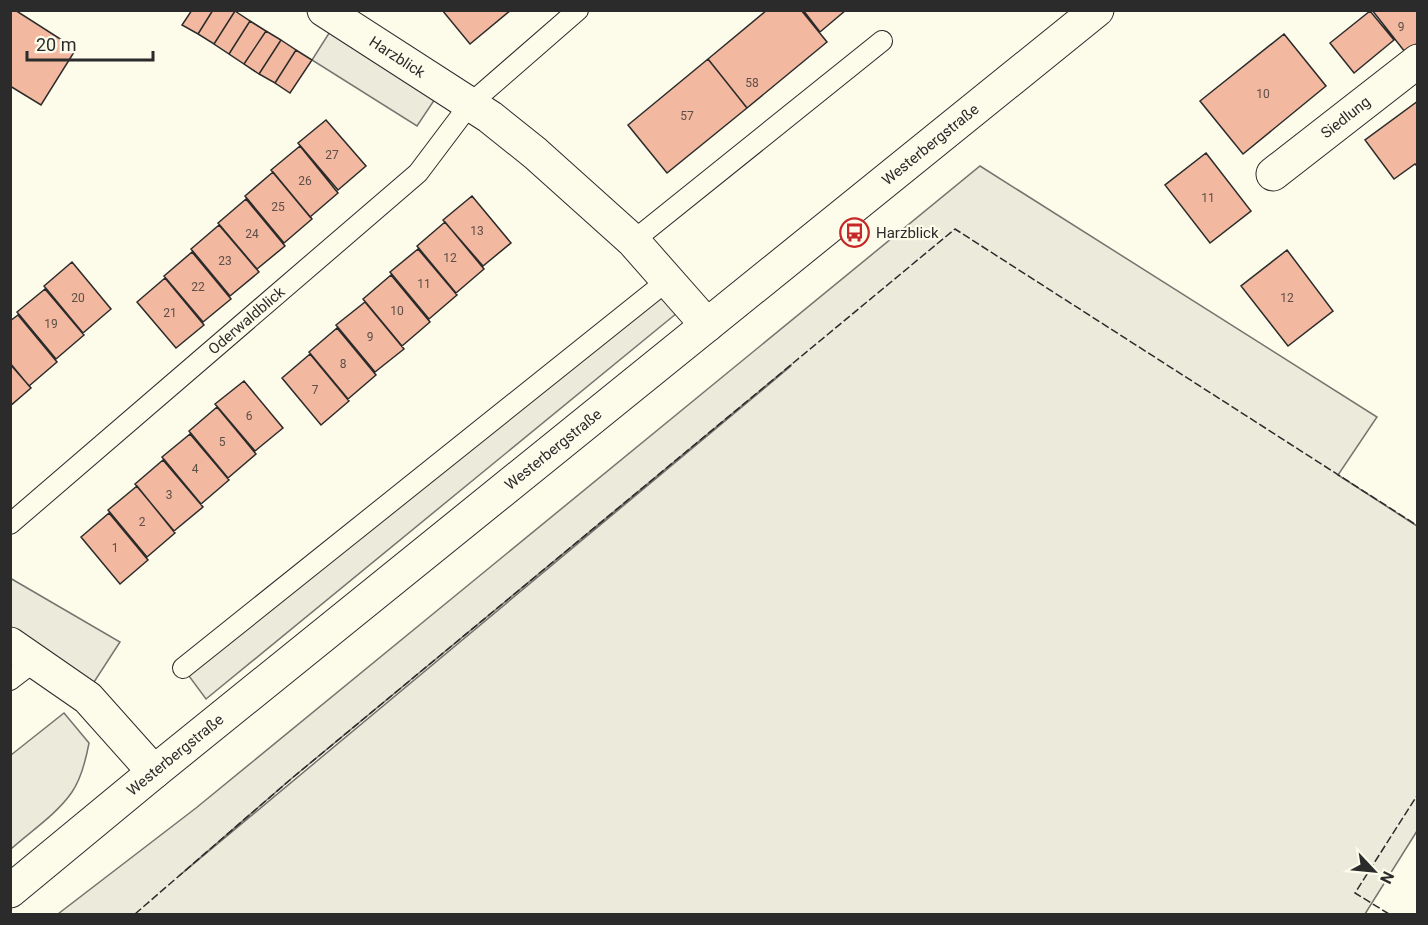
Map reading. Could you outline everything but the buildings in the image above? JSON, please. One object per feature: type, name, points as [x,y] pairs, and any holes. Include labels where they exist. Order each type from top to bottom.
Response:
[{"type":"street","name":"Harzblick","points":[[324,10],[490,117],[535,153],[633,241],[707,325]]},
{"type":"street","name":"Westerbergstraße","points":[[10,891],[1097,10]]},
{"type":"street","name":"Siedlung","points":[[1273,174],[1418,62]]},
{"type":"street","points":[[23,652],[88,698],[154,772]]},
{"type":"lane","points":[[470,104],[578,10]]},
{"type":"lane","points":[[633,241],[882,41]]},
{"type":"lane","name":"Oderwaldblick","points":[[10,524],[418,173],[470,104]]},
{"type":"lane","points":[[183,668],[668,280]]},
{"type":"lane","points":[[10,680],[23,652]]},
{"type":"shaded area","points":[[338,19],[443,87],[417,126],[312,60]]},
{"type":"shaded area","points":[[980,166],[1377,417],[1338,475],[1417,526],[1417,831],[1365,914],[58,914],[196,808]],"holes":[[[791,366],[179,876],[291,779]]]},
{"type":"shaded area","points":[[668,280],[688,304],[206,699],[183,668]]},
{"type":"shaded area","points":[[10,578],[120,642],[85,696],[11,644]]},
{"type":"shaded area","points":[[64,713],[89,743],[81,775],[72,792],[59,808],[11,849],[11,755]]},
{"type":"fence","points":[[135,914],[291,779],[955,229],[1418,526]]},
{"type":"fence","points":[[1389,914],[1355,893],[1418,794]]},
{"type":"place","name":"Harzblick","points":[[855,233]]}]
